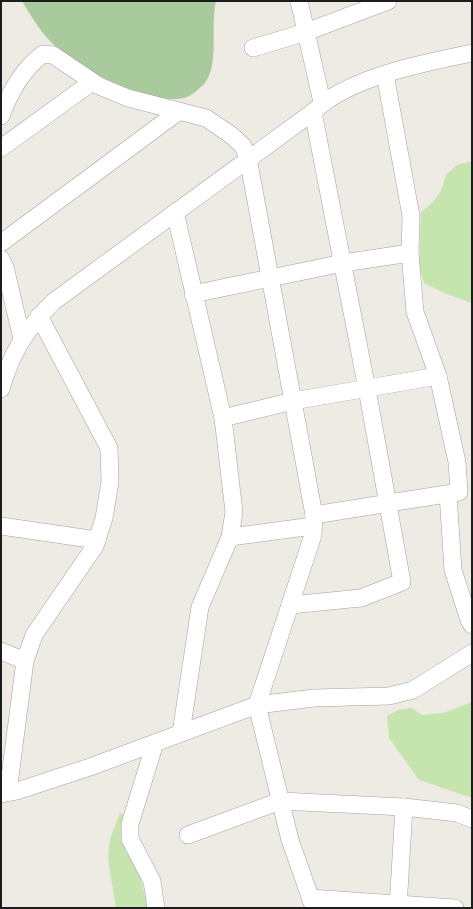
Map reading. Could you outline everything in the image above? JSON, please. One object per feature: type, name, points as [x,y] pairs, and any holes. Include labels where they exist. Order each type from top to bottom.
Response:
[{"type":"street","points":[[290,605],[361,598],[402,582],[343,263],[306,32],[299,1]]},
{"type":"street","points":[[253,48],[306,32],[388,1]]},
{"type":"street","points":[[1,389],[12,358],[22,339],[39,316],[76,284],[317,107],[370,79],[414,65],[472,53]]},
{"type":"street","points":[[1,116],[10,93],[31,63],[43,54],[53,55],[92,82],[128,98],[206,118],[244,146],[248,158],[293,401],[313,521],[313,535],[257,705],[290,840],[312,903],[455,908]]},
{"type":"street","points":[[230,538],[313,521],[388,503],[459,492],[457,462],[438,376],[415,312],[410,253],[411,216],[385,74]]},
{"type":"street","points":[[1,148],[92,82]]},
{"type":"street","points":[[1,242],[178,112]]},
{"type":"street","points":[[174,212],[223,418],[234,512],[230,538],[200,607],[181,733]]},
{"type":"street","points":[[193,294],[343,263],[410,253]]},
{"type":"street","points":[[1,259],[5,267],[22,339]]},
{"type":"street","points":[[39,316],[110,448],[110,482],[104,518],[97,540],[66,591],[34,636],[25,661],[5,793],[90,767],[257,705],[314,698],[389,696],[413,690],[472,653]]},
{"type":"street","points":[[223,418],[293,401],[438,376]]},
{"type":"street","points":[[448,494],[453,570],[469,620],[472,625]]},
{"type":"street","points":[[1,526],[97,540]]},
{"type":"street","points":[[1,651],[25,661]]},
{"type":"street","points":[[155,743],[130,824],[130,839],[152,881],[156,908]]},
{"type":"street","points":[[188,835],[280,801],[404,807],[457,813],[472,819]]},
{"type":"street","points":[[398,906],[404,807]]},
{"type":"green space","points":[[22,1],[216,1],[214,10],[212,67],[209,76],[200,88],[184,98],[170,99],[153,96],[116,84],[80,65],[54,45],[41,30]]},
{"type":"green space","points":[[472,161],[472,303],[444,293],[424,283],[419,266],[421,212],[432,203],[441,191],[446,175],[457,165]]},
{"type":"green space","points":[[472,702],[472,798],[419,780],[389,738],[387,716],[398,710],[412,708],[422,715],[443,713]]},
{"type":"green space","points":[[120,813],[123,814],[126,819],[148,908],[116,908],[108,859],[110,839]]}]
